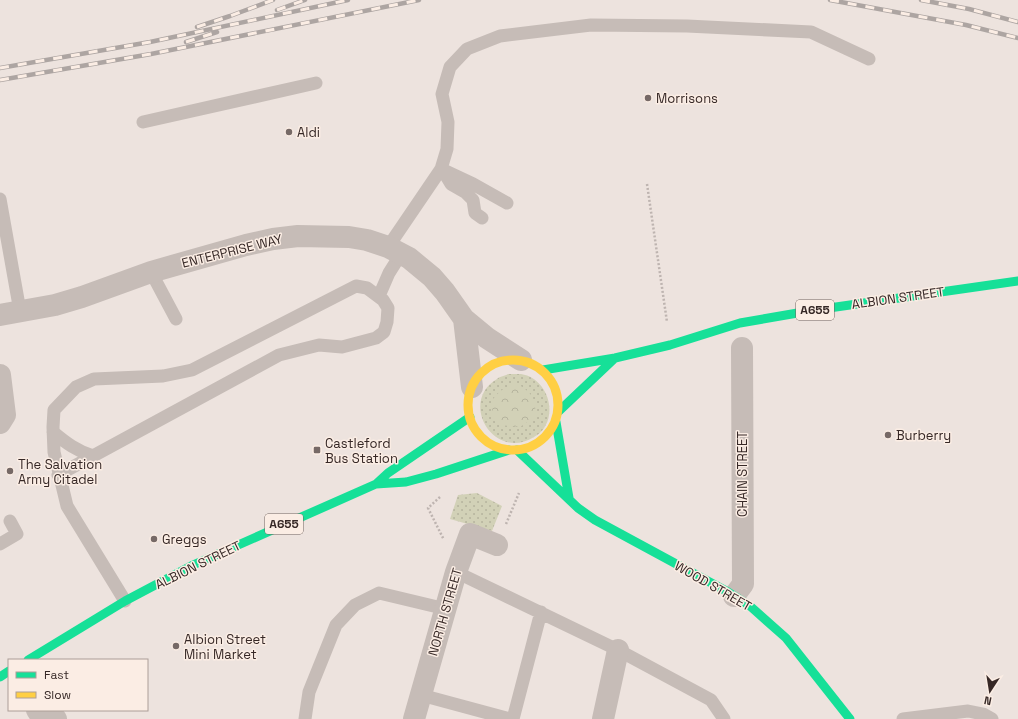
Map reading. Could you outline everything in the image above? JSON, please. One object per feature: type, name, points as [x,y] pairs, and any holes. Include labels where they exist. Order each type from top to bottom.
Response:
[{"type":"main road","name":"ALBION STREET","points":[[615,358],[670,345],[740,323],[815,310],[1018,281]]},
{"type":"main road","points":[[559,411],[615,358]]},
{"type":"main road","name":"A655","points":[[543,370],[615,358]]},
{"type":"main road","points":[[521,360],[532,363],[543,370],[553,382],[558,396],[559,411],[556,422],[550,433],[541,442],[529,447],[513,450],[503,449],[489,444],[478,434],[470,421],[468,407],[469,393],[475,380],[485,370],[497,362],[521,360]]},
{"type":"main road","name":"ALBION STREET","points":[[30,659],[125,601],[193,565],[376,484],[388,473],[470,417]]},
{"type":"main road","points":[[556,422],[569,498]]},
{"type":"main road","name":"ALBION STREET","points":[[376,484],[406,482],[513,450]]},
{"type":"main road","name":"WOOD STREET","points":[[513,450],[569,498],[578,508],[595,520],[750,606],[786,638],[850,719]]},
{"type":"street","name":"ENTERPRISE WAY","points":[[10,313],[55,305],[82,297],[150,272],[246,245],[285,237],[298,236],[349,238],[367,240],[395,250],[409,258],[432,277],[446,292],[464,319],[486,338],[521,360]]},
{"type":"street","name":"ENTERPRISE WAY","points":[[464,319],[472,387]]},
{"type":"street","name":"CHAIN STREET","points":[[734,596],[743,584],[742,348]]},
{"type":"street","points":[[0,375],[5,415],[0,423]]},
{"type":"street","points":[[470,534],[497,545]]},
{"type":"street","name":"NORTH STREET","points":[[414,719],[456,572],[470,534]]},
{"type":"street","points":[[603,719],[618,650]]},
{"type":"lane","points":[[379,296],[389,273],[395,250],[441,169],[448,142],[448,122],[442,94],[450,67],[467,49],[500,36],[591,25],[687,26],[811,32],[868,59]]},
{"type":"lane","points":[[143,122],[316,83]]},
{"type":"lane","points":[[441,169],[473,184],[507,203]]},
{"type":"lane","points":[[441,169],[451,184],[465,192],[473,200],[475,213],[482,218]]},
{"type":"lane","points":[[0,199],[10,313]]},
{"type":"lane","points":[[150,272],[176,318]]},
{"type":"lane","points":[[58,475],[279,355],[319,345],[342,347],[376,338],[384,332],[387,322],[388,308],[384,300],[367,288],[356,286],[192,370],[163,376],[94,380],[76,387],[54,410],[54,452],[58,475],[66,506],[125,601]]},
{"type":"lane","points":[[53,430],[69,445],[80,452],[92,456]]},
{"type":"lane","points":[[0,544],[17,534],[10,521]]},
{"type":"lane","points":[[456,572],[618,650],[711,700],[724,719]]},
{"type":"lane","points":[[305,719],[309,692],[336,625],[356,605],[379,593],[446,609]]},
{"type":"lane","points":[[513,719],[541,612]]},
{"type":"lane","points":[[421,695],[510,719]]},
{"type":"lane","points":[[903,719],[968,711],[983,714],[992,719]]},
{"type":"path","points":[[647,184],[670,345]]},
{"type":"path","points":[[497,545],[519,492]]},
{"type":"path","points":[[445,493],[428,508],[445,544],[470,534]]},
{"type":"green space","points":[[508,374],[521,374],[534,379],[543,389],[549,401],[549,415],[544,428],[534,437],[519,443],[506,442],[494,436],[486,426],[481,414],[481,401],[486,389],[498,378]]},
{"type":"green space","points":[[517,384],[530,393],[534,401],[535,417],[520,427],[500,425],[492,419],[493,414],[491,402],[502,390]]},
{"type":"green space","points":[[477,493],[502,506],[492,531],[450,519],[458,495]]},
{"type":"railway","points":[[197,27],[273,0]]},
{"type":"railway","points":[[277,10],[305,0]]},
{"type":"railway","points":[[0,68],[150,42],[348,0]]},
{"type":"railway","points":[[0,80],[151,54],[419,0]]},
{"type":"railway","points":[[830,0],[966,25],[1018,38]]},
{"type":"railway","points":[[921,0],[969,9],[1018,22]]},
{"type":"railway","points":[[186,42],[217,32]]},
{"type":"traffic: fast","points":[[543,370],[615,358],[670,345],[740,323],[815,310],[1018,281]]},
{"type":"traffic: fast","points":[[559,411],[615,358]]},
{"type":"traffic: fast","points":[[30,659],[125,601],[193,565],[376,484],[388,473],[470,417]]},
{"type":"traffic: fast","points":[[556,422],[569,498]]},
{"type":"traffic: fast","points":[[376,484],[406,482],[436,474],[509,450]]},
{"type":"traffic: fast","points":[[517,450],[578,508],[595,520],[728,592],[750,606],[786,638],[850,719]]},
{"type":"traffic: fast","points":[[0,677],[8,672]]},
{"type":"traffic: slow","points":[[513,360],[530,363],[545,373],[555,388],[558,405],[555,422],[545,437],[530,447],[513,450],[496,447],[481,437],[471,422],[468,405],[471,388],[481,373],[496,363],[513,360]]},
{"type":"place","name":"Morrisons","points":[[648,98]]},
{"type":"place","name":"Aldi","points":[[289,132]]},
{"type":"place","name":"Burberry","points":[[888,435]]},
{"type":"place","name":"Castleford Bus Station","points":[[317,450]]},
{"type":"place","name":"The Salvation Army Citadel","points":[[10,471]]},
{"type":"place","name":"Greggs","points":[[154,539]]},
{"type":"place","name":"Albion Street Mini Market","points":[[176,646]]}]
